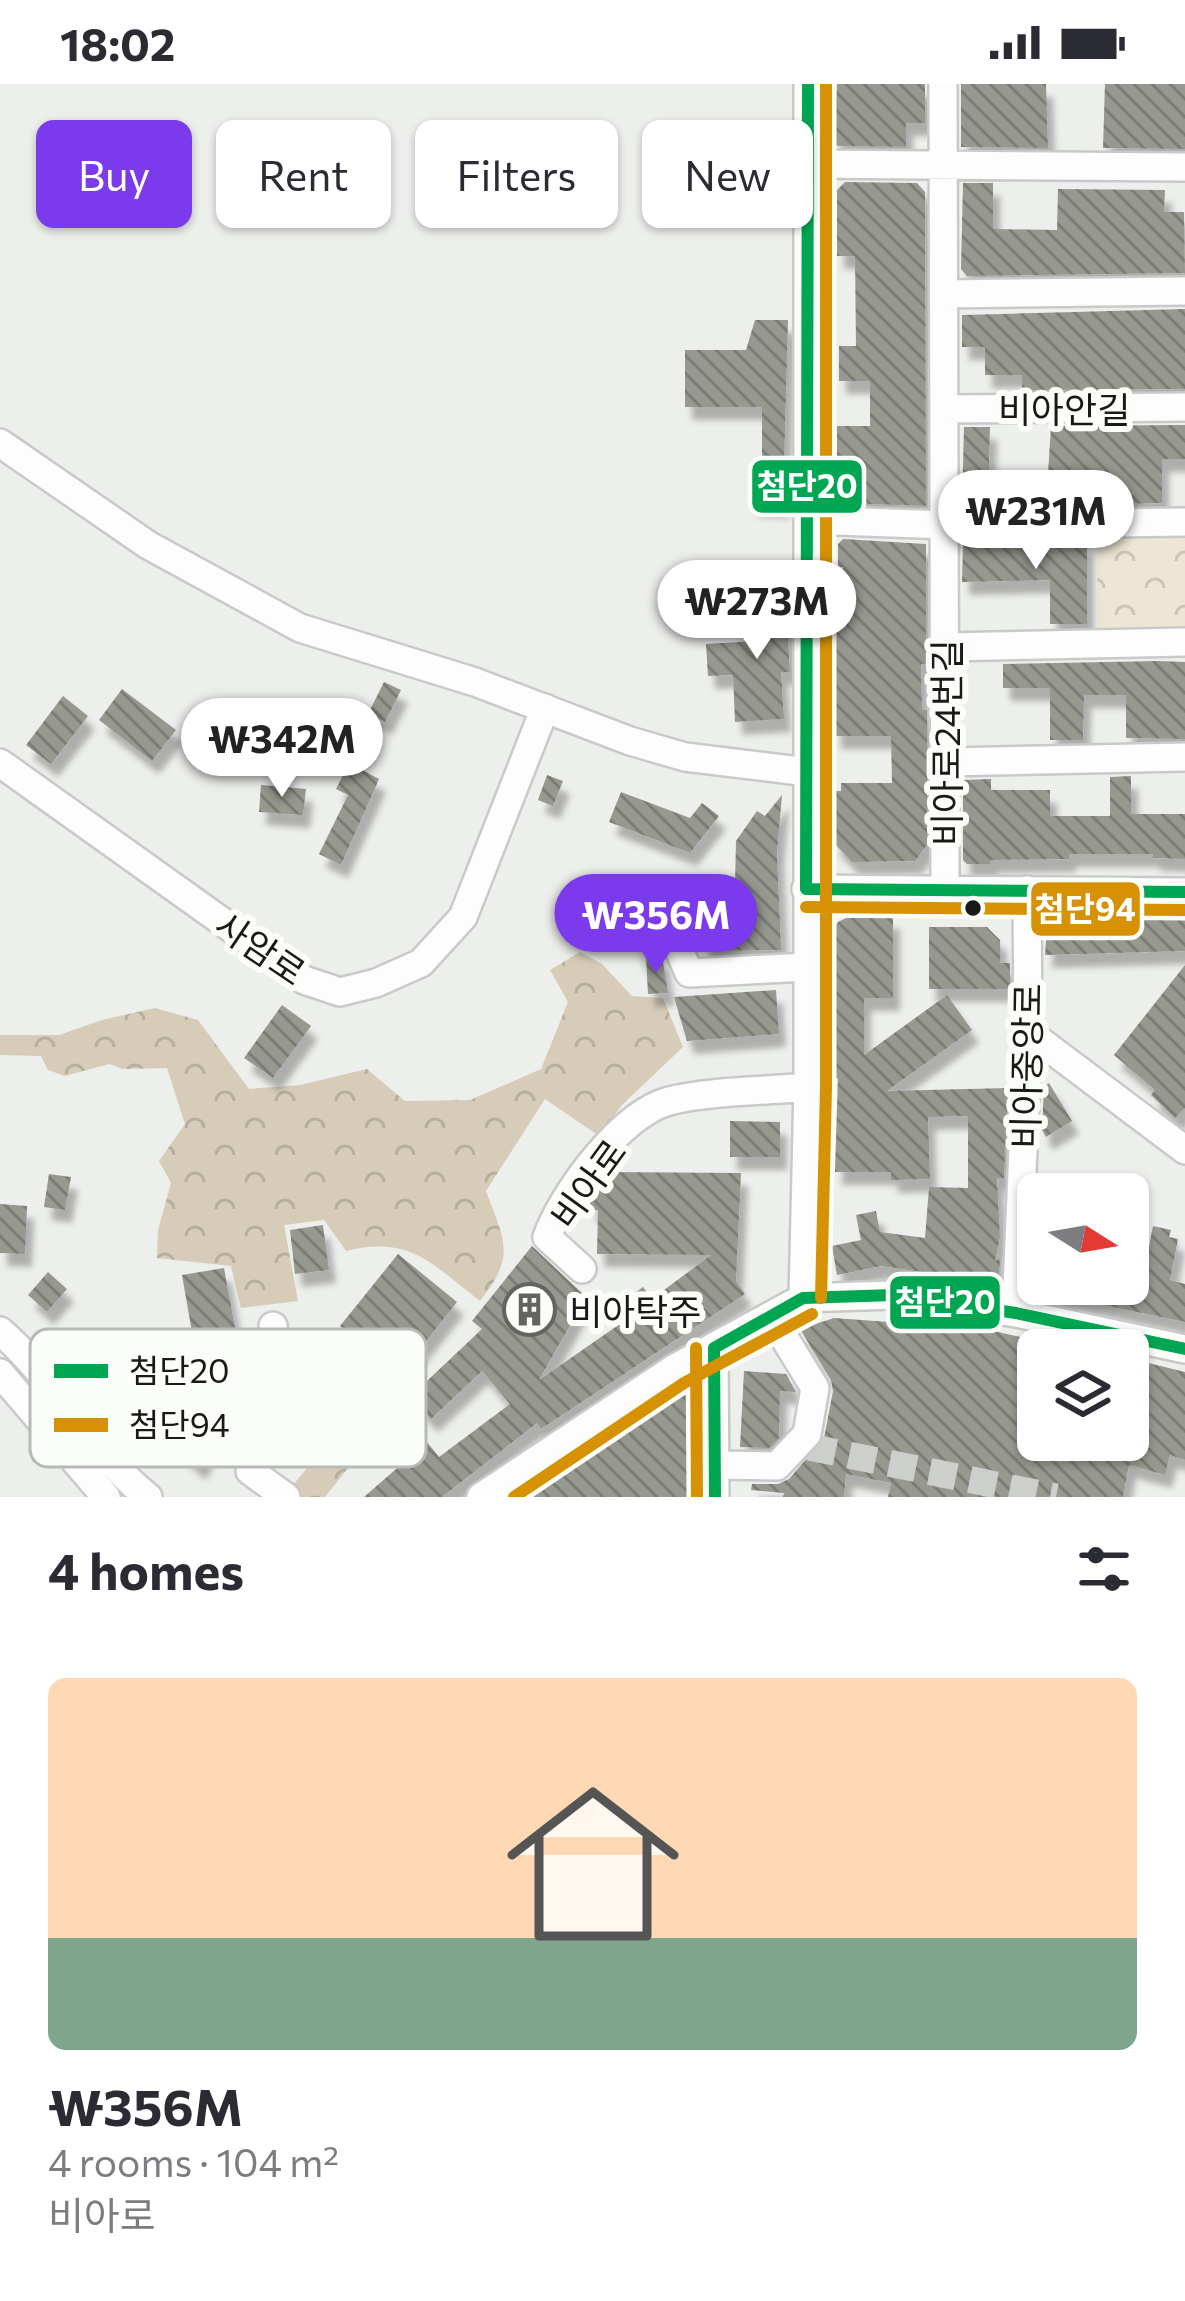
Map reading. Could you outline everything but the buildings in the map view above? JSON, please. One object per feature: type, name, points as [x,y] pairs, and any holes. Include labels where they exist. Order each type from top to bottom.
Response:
[{"type":"street","points":[[808,84],[808,120]]},
{"type":"street","name":"비아로24번길","points":[[943,84],[945,889]]},
{"type":"street","points":[[813,164],[1185,167]]},
{"type":"street","points":[[803,1298],[808,1087],[809,228]]},
{"type":"street","points":[[945,294],[1185,291]]},
{"type":"street","name":"비아안길","points":[[944,409],[1185,406]]},
{"type":"street","points":[[0,443],[148,545],[300,628],[456,676],[686,758],[808,772]]},
{"type":"street","points":[[809,520],[947,525],[1185,522]]},
{"type":"street","points":[[946,647],[1185,642]]},
{"type":"street","name":"사암로","points":[[0,763],[304,980],[340,992],[376,983],[421,963],[463,917],[545,708]]},
{"type":"street","points":[[946,761],[1185,757]]},
{"type":"street","points":[[806,890],[1185,892]]},
{"type":"street","name":"비아중앙로","points":[[1016,1313],[1028,1032],[1027,890]]},
{"type":"street","points":[[614,925],[640,925],[674,938],[689,973],[808,967]]},
{"type":"street","points":[[1028,1032],[1185,1150]]},
{"type":"street","name":"비아로","points":[[582,1269],[548,1238],[551,1226],[603,1149],[634,1122],[666,1102],[808,1087]]},
{"type":"street","points":[[481,1497],[674,1368],[803,1298],[893,1295],[1016,1313],[1185,1349]]},
{"type":"street","points":[[716,1465],[777,1466],[804,1446],[815,1388],[771,1316]]},
{"type":"street","points":[[0,1331],[30,1361]]},
{"type":"street","points":[[715,1348],[715,1497]]},
{"type":"street","points":[[0,1373],[30,1408]]},
{"type":"street","points":[[80,1467],[106,1497]]},
{"type":"street","points":[[120,1467],[148,1497]]},
{"type":"street","points":[[254,1467],[250,1472],[286,1497]]},
{"type":"green space","points":[[1097,536],[1185,536],[1185,632],[1098,632]]},
{"type":"green space","points":[[580,952],[602,964],[632,996],[663,998],[683,1047],[622,1105],[599,1136],[545,1099],[486,1191],[504,1248],[499,1272],[480,1301],[433,1265],[404,1250],[368,1247],[346,1251],[324,1220],[284,1225],[298,1301],[241,1308],[231,1266],[157,1258],[158,1230],[171,1183],[159,1161],[185,1124],[167,1068],[123,1069],[109,1064],[65,1076],[48,1070],[41,1056],[0,1055],[0,1035],[59,1035],[155,1008],[198,1020],[249,1089],[300,1085],[367,1069],[405,1101],[470,1100],[541,1069],[568,1002],[550,970]]},
{"type":"green space","points":[[308,1467],[349,1467],[325,1497],[299,1497],[289,1490]]},
{"type":"tunnel","points":[[809,1447],[1056,1497]]},
{"type":"transit line","name":"첨단20","points":[[806,889],[808,84]]},
{"type":"transit line","name":"첨단94","points":[[821,1298],[826,1087],[826,84]]},
{"type":"transit line","name":"첨단20","points":[[806,889],[1185,892]]},
{"type":"transit line","name":"첨단94","points":[[806,907],[1185,910]]},
{"type":"transit line","name":"첨단20","points":[[714,1348],[803,1298],[893,1295],[1016,1313],[1185,1349]]},
{"type":"transit line","name":"첨단94","points":[[514,1497],[684,1383],[812,1314]]},
{"type":"transit line","name":"첨단94","points":[[696,1348],[697,1497]]},
{"type":"transit line","name":"첨단20","points":[[714,1348],[715,1497]]},
{"type":"place","name":"비아탁주","points":[[530,1310]]}]
